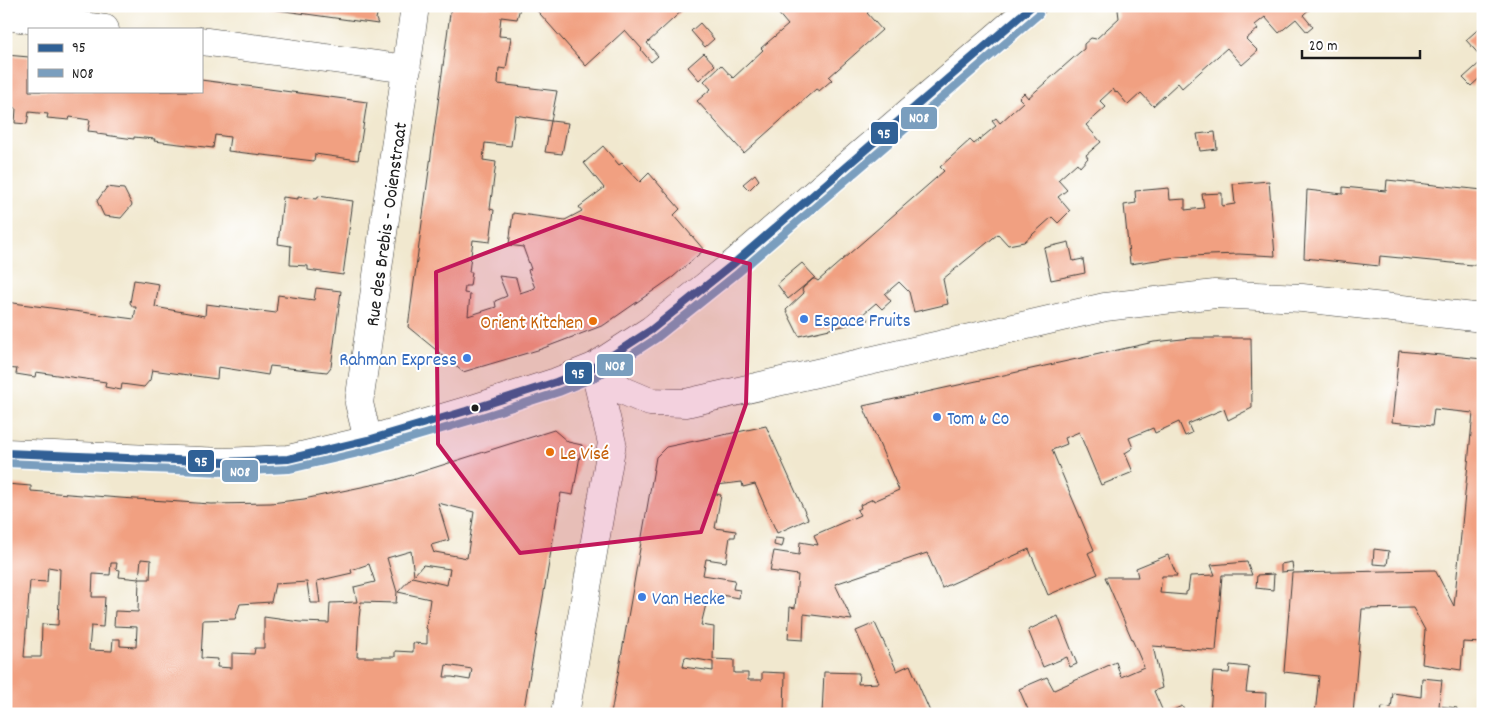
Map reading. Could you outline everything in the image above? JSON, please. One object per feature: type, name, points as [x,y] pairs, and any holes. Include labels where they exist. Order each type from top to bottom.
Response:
[{"type":"street","name":"Rue des Brebis - Ooienstraat","points":[[368,440],[359,403],[415,6]]},
{"type":"street","points":[[6,453],[224,462],[288,459],[368,440],[493,403],[594,367],[652,330],[732,265],[1032,6]]},
{"type":"street","points":[[9,13],[100,28]]},
{"type":"street","points":[[202,41],[407,68]]},
{"type":"street","points":[[594,367],[624,391],[650,402],[686,403],[1104,307],[1215,294],[1302,298],[1483,318]]},
{"type":"street","points":[[565,714],[612,443],[594,367]]},
{"type":"highlighted area","points":[[580,217],[750,264],[746,404],[701,532],[520,553],[438,444],[436,272]]},
{"type":"building","points":[[249,6],[379,6],[376,19],[378,24]]},
{"type":"building","points":[[451,6],[520,8],[517,19],[501,17],[499,36],[511,37],[506,69],[499,68],[498,84],[557,91],[551,121],[515,115],[511,146],[485,143],[483,160],[496,162],[490,209],[494,210],[490,242],[473,240],[469,272],[472,272],[470,286],[465,286],[464,293],[470,294],[468,316],[496,307],[495,301],[507,296],[499,276],[516,278],[520,293],[535,288],[528,270],[531,269],[523,247],[509,245],[513,213],[565,220],[582,211],[579,207],[604,188],[584,163],[603,146],[619,165],[622,163],[640,182],[649,173],[680,209],[674,215],[704,250],[673,277],[604,325],[541,349],[463,372],[408,327]]},
{"type":"building","points":[[533,6],[687,6],[647,43],[658,56],[651,62],[625,30],[586,66]]},
{"type":"building","points":[[772,6],[875,6],[867,13],[882,30],[829,77],[832,80],[819,91],[816,89],[744,153],[697,101],[711,89],[704,81],[721,65],[733,78],[763,50],[761,48],[788,25]]},
{"type":"building","points":[[1122,6],[1313,6],[1303,15],[1313,27],[1307,32],[1296,19],[1279,33],[1265,17],[1255,25],[1258,29],[1246,39],[1258,51],[1242,65],[1227,48],[1182,88],[1178,83],[1153,106],[1141,93],[1128,105],[1113,89],[1100,101],[1106,107],[1086,125],[1101,142],[1086,155],[1088,158],[1080,167],[1077,163],[1058,180],[1067,190],[1058,197],[1070,211],[1058,223],[1052,217],[1024,242],[1008,245],[998,234],[943,279],[948,304],[914,312],[909,292],[899,282],[885,294],[891,301],[882,309],[876,303],[863,314],[869,320],[799,336],[786,310],[804,293],[803,288],[813,279],[818,281],[944,171],[940,167],[970,140],[974,144],[996,126],[992,121],[996,118],[1000,123],[1023,102],[1019,98],[1024,93],[1028,98],[1084,49],[1084,44],[1091,38],[1096,39],[1119,18],[1118,10]]},
{"type":"building","points":[[700,23],[714,39],[705,47],[691,31]]},
{"type":"building","points":[[1483,25],[1483,59],[1466,40]]},
{"type":"building","points":[[704,53],[715,65],[699,80],[688,67]]},
{"type":"building","points":[[6,55],[28,57],[28,92],[202,92],[202,80],[367,102],[358,160],[315,154],[314,161],[228,151],[230,137],[215,135],[213,148],[154,141],[155,139],[134,137],[134,139],[97,134],[97,132],[88,131],[90,120],[70,117],[69,120],[47,118],[48,114],[29,112],[27,124],[15,123],[16,108],[6,107]]},
{"type":"building","points":[[1483,60],[1483,75],[1471,86],[1463,78]]},
{"type":"building","points":[[551,121],[568,123],[562,154],[545,152]]},
{"type":"building","points":[[1215,132],[1217,149],[1200,151],[1197,134]]},
{"type":"building","points":[[755,174],[759,180],[749,190],[743,184]]},
{"type":"building","points":[[1387,180],[1483,190],[1483,266],[1380,256],[1379,266],[1304,258],[1307,190],[1343,194],[1343,187],[1386,191]]},
{"type":"building","points":[[1269,181],[1275,256],[1210,255],[1177,257],[1130,264],[1124,205],[1136,203],[1135,191],[1169,188],[1170,200],[1185,199],[1185,210],[1204,208],[1202,194],[1222,193],[1222,206],[1235,204],[1233,184]]},
{"type":"building","points":[[107,187],[124,189],[132,205],[121,218],[104,216],[97,201]]},
{"type":"building","points":[[318,196],[353,201],[343,275],[308,270],[308,266],[290,265],[291,246],[278,244],[283,197],[317,199]]},
{"type":"building","points":[[1069,242],[1073,261],[1083,259],[1085,273],[1051,280],[1044,248]]},
{"type":"building","points":[[802,263],[815,277],[788,299],[777,284]]},
{"type":"building","points":[[134,280],[159,284],[155,307],[205,316],[206,304],[276,313],[278,295],[314,300],[316,288],[341,291],[331,367],[327,372],[270,366],[268,375],[218,367],[217,379],[152,370],[150,380],[144,387],[122,384],[121,390],[105,387],[106,382],[36,372],[35,377],[16,374],[17,369],[6,368],[6,302],[134,319],[136,307],[133,307],[130,303]]},
{"type":"building","points":[[1192,338],[1251,338],[1252,408],[1228,420],[1224,409],[1188,424],[1192,433],[1185,436],[1179,422],[1155,433],[1153,428],[1129,438],[1133,448],[1125,453],[1133,472],[1101,485],[1079,432],[1065,438],[1067,444],[1052,450],[1094,550],[1088,553],[1098,574],[1048,595],[1029,549],[942,588],[927,553],[835,584],[852,620],[804,614],[803,640],[788,639],[790,607],[795,608],[798,575],[770,571],[774,551],[799,555],[800,542],[818,545],[814,535],[860,515],[857,510],[861,508],[860,505],[899,490],[863,406],[1154,342]]},
{"type":"building","points":[[1399,351],[1483,359],[1483,643],[1463,642],[1461,670],[1422,664],[1425,630],[1413,608],[1362,609],[1353,714],[1315,714],[1319,676],[1284,672],[1292,573],[1435,570],[1454,606],[1473,413],[1434,409],[1432,426],[1392,422]]},
{"type":"building","points":[[766,426],[808,519],[777,533],[755,484],[743,487],[742,482],[717,485],[716,494],[721,495],[715,528],[736,531],[735,537],[730,537],[726,562],[706,559],[703,575],[735,580],[733,589],[740,590],[739,598],[714,594],[712,601],[707,600],[701,625],[714,627],[713,659],[734,660],[734,673],[748,673],[748,680],[762,680],[762,672],[785,673],[784,714],[611,714],[656,457],[666,447]],"holes":[[[685,657],[713,662],[713,671],[683,667]]]},
{"type":"building","points":[[554,430],[568,442],[582,445],[573,495],[561,493],[523,714],[6,714],[6,484],[31,486],[31,491],[211,504],[271,503],[304,499],[395,480]],"holes":[[[438,503],[474,512],[467,558],[434,553],[431,545],[449,540]],[[411,551],[414,575],[423,565],[450,569],[447,585],[412,577],[398,592],[430,599],[426,628],[427,644],[413,643],[413,652],[395,651],[395,657],[357,657],[361,602],[396,603],[397,592],[387,558]],[[141,559],[151,560],[150,579],[139,579]],[[111,563],[117,563],[116,569],[120,570],[119,577],[139,579],[138,612],[115,611],[114,626],[137,627],[136,647],[120,646],[120,639],[113,639],[112,651],[89,650],[91,626],[103,627],[105,597],[92,597],[93,574],[110,575]],[[369,564],[375,582],[354,587],[357,602],[330,603],[329,623],[300,622],[264,617],[264,648],[255,648],[254,654],[232,653],[232,668],[217,667],[218,659],[201,658],[203,620],[235,619],[240,604],[271,602],[275,584],[307,582],[310,603],[320,603],[317,581],[352,573],[351,570]],[[48,567],[60,569],[58,625],[42,624],[41,657],[24,657],[30,581],[47,582]],[[446,665],[472,669],[470,680],[444,677]]]},
{"type":"building","points":[[775,538],[784,539],[782,547],[774,545]]},
{"type":"building","points":[[1374,549],[1389,551],[1387,565],[1373,564]]},
{"type":"building","points":[[1168,555],[1177,576],[1162,576],[1160,593],[1186,595],[1190,576],[1215,575],[1211,565],[1247,562],[1252,575],[1222,575],[1216,651],[1153,646],[1162,688],[1154,691],[1164,714],[1030,714],[1019,689],[1047,677],[1054,690],[1116,662],[1121,677],[1144,667],[1105,577],[1138,577],[1136,568]]},
{"type":"building","points":[[1292,562],[1293,571],[1281,572],[1281,564]]},
{"type":"building","points":[[1274,574],[1273,590],[1256,588],[1257,575]]},
{"type":"building","points":[[1058,616],[1077,664],[1070,667],[1067,657],[1043,667],[1028,630]]},
{"type":"building","points":[[875,623],[897,671],[910,665],[931,714],[822,714],[824,672],[859,673],[858,684],[879,683],[856,631]]},
{"type":"building","points":[[1230,665],[1249,667],[1246,692],[1266,693],[1265,714],[1210,714],[1213,672],[1229,673]]},
{"type":"building","points":[[1422,678],[1442,680],[1439,706],[1457,708],[1456,714],[1381,714],[1382,707],[1391,708],[1393,693],[1421,697]]},
{"type":"building","points":[[1182,706],[1186,714],[1164,714]]},
{"type":"transit line","name":"95","points":[[6,453],[224,462],[288,459],[368,440],[466,411],[556,382],[594,367],[651,330],[732,265],[1032,6]]},
{"type":"transit line","name":"N08","points":[[6,463],[224,472],[289,469],[371,450],[469,421],[559,392],[598,376],[657,338],[738,273],[1039,14]]},
{"type":"place","name":"Espace Fruits","points":[[804,319]]},
{"type":"place","name":"Orient Kitchen","points":[[593,321]]},
{"type":"place","name":"Rahman Express","points":[[467,358]]},
{"type":"place","name":"Tom & Co","points":[[937,417]]},
{"type":"place","name":"Le Visé","points":[[550,452]]},
{"type":"place","name":"Van Hecke","points":[[642,597]]}]
